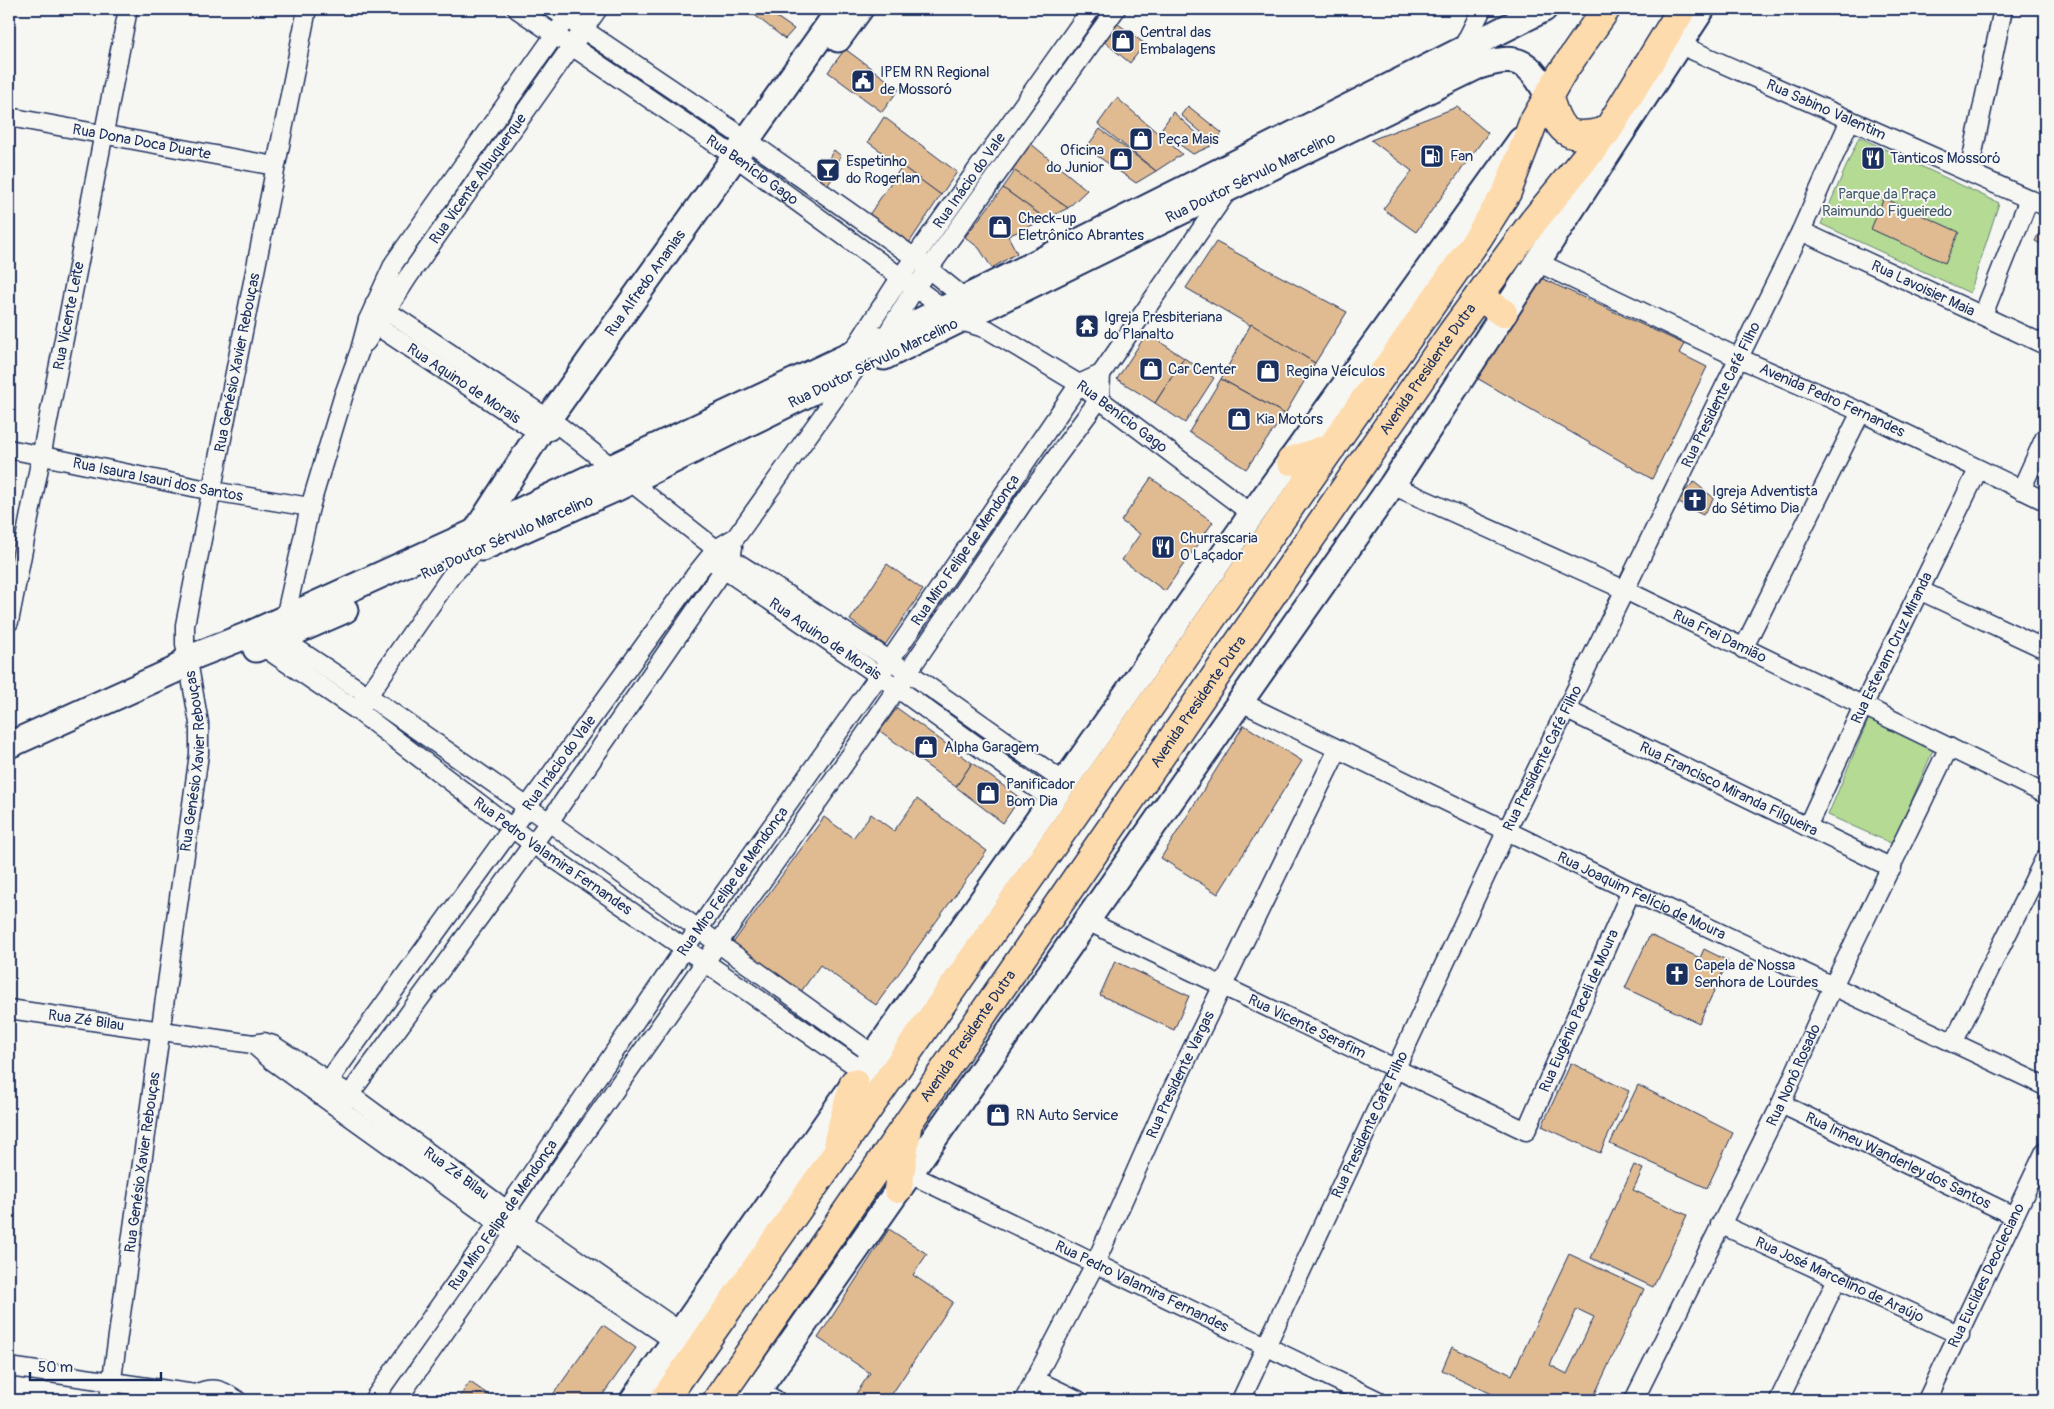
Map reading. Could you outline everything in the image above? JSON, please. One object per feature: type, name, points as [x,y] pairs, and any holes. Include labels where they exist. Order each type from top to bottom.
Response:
[{"type":"main road","name":"Rua Alfredo Ananias","points":[[747,153],[840,9]]},
{"type":"main road","name":"Rua Alfredo Ananias","points":[[470,548],[550,426],[747,153],[860,9]]},
{"type":"main road","name":"Rua Doutor Sérvulo Marcelino","points":[[853,363],[884,339],[967,313],[1462,49],[1544,9]]},
{"type":"main road","points":[[633,1400],[1252,514],[1533,124],[1561,74],[1606,9]]},
{"type":"main road","name":"Avenida Presidente Dutra","points":[[762,1397],[903,1181],[1392,485],[1537,262],[1672,42],[1682,9]]},
{"type":"main road","name":"Avenida Presidente Dutra","points":[[717,1400],[1479,296],[1533,222],[1607,131],[1672,42],[1702,9]]},
{"type":"main road","name":"Rua Doutor Sérvulo Marcelino","points":[[268,633],[470,548],[620,479],[853,363],[967,313],[1476,67],[1508,58],[1530,69],[1549,98]]},
{"type":"main road","points":[[1549,98],[1554,116],[1560,126],[1572,135],[1584,136],[1607,131]]},
{"type":"main road","points":[[664,1400],[1483,230],[1507,192],[1533,124]]},
{"type":"main road","points":[[1479,296],[1503,313]]},
{"type":"main road","points":[[1291,461],[1332,448]]},
{"type":"main road","name":"Rua Doutor Sérvulo Marcelino","points":[[9,745],[184,667],[470,548],[620,479]]},
{"type":"main road","points":[[833,1160],[864,1070]]},
{"type":"main road","points":[[903,1181],[908,1122]]},
{"type":"street","name":"Rua Vicente Leite","points":[[9,622],[128,9]]},
{"type":"street","name":"Rua Genésio Xavier Rebouças","points":[[109,1400],[199,754],[198,723],[184,667],[185,626],[307,9]]},
{"type":"street","name":"Rua Benício Gago","points":[[517,9],[571,47],[747,153],[922,263],[967,313]]},
{"type":"street","name":"Rua Vicente Albuquerque","points":[[381,307],[453,214],[598,9]]},
{"type":"street","name":"Rua Inácio do Vale","points":[[922,263],[1092,9]]},
{"type":"street","name":"Rua Inácio do Vale","points":[[339,1108],[549,822],[728,564],[736,537],[907,283],[1116,9]]},
{"type":"street","points":[[1462,49],[1482,9]]},
{"type":"street","points":[[1969,172],[2003,9]]},
{"type":"street","name":"Rua Benício Gago","points":[[564,12],[583,30],[747,153],[907,283],[967,313],[1100,398],[1252,514]]},
{"type":"street","name":"Rua Vicente Albuquerque","points":[[268,633],[310,507],[344,394],[360,350],[381,307],[394,263],[554,35],[564,12]]},
{"type":"street","name":"Rua Sabino Valentim","points":[[1672,42],[2045,206]]},
{"type":"street","name":"Rua Dona Doca Duarte","points":[[9,117],[275,166]]},
{"type":"street","name":"Rua Presidente Café Filho","points":[[1241,1400],[1268,1347],[1395,1068],[1507,830],[1801,231],[1850,120]]},
{"type":"street","points":[[1079,384],[1101,374],[1231,187]]},
{"type":"street","points":[[1984,315],[2029,199]]},
{"type":"street","points":[[437,202],[453,214]]},
{"type":"street","name":"Rua Lavoisier Maia","points":[[1801,231],[2045,345]]},
{"type":"street","name":"Avenida Pedro Fernandes","points":[[1537,262],[1739,358],[1861,412],[2045,501]]},
{"type":"street","name":"Rua Inácio do Vale","points":[[884,339],[907,283]]},
{"type":"street","name":"Rua Aquino de Morais","points":[[381,307],[550,426],[620,479],[712,554],[811,618],[890,660],[908,672],[1058,791]]},
{"type":"street","name":"Rua Aquino de Morais","points":[[373,323],[550,426]]},
{"type":"street","points":[[1100,398],[1101,374]]},
{"type":"street","name":"Rua Miro Felipe de Mendonça","points":[[373,1400],[503,1216],[685,948],[879,676],[1009,483],[1079,384]]},
{"type":"street","name":"Rua Miro Felipe de Mendonça","points":[[397,1400],[897,688],[1028,497],[1100,398]]},
{"type":"street","points":[[1743,649],[1861,412]]},
{"type":"street","points":[[2020,490],[2045,437]]},
{"type":"street","name":"Rua Isaura Isauri dos Santos","points":[[9,449],[212,491],[310,507]]},
{"type":"street","name":"Rua Estevam Cruz Miranda","points":[[1807,827],[1863,706],[1978,470]]},
{"type":"street","points":[[1009,483],[1028,497]]},
{"type":"street","name":"Rua Frei Damião","points":[[1392,485],[1625,590],[1743,649],[2045,794]]},
{"type":"street","name":"Rua Inácio do Vale","points":[[324,1087],[526,806],[712,554],[736,537]]},
{"type":"street","points":[[358,712],[367,695],[470,548]]},
{"type":"street","points":[[1919,590],[2045,649]]},
{"type":"street","name":"Rua Aquino de Morais","points":[[811,618],[879,676],[1058,791]]},
{"type":"street","name":"Rua Pedro Valamira Fernandes","points":[[268,633],[367,695],[699,929],[718,943],[864,1070]]},
{"type":"street","name":"Rua Pedro Valamira Fernandes","points":[[268,633],[358,712],[533,844],[864,1070]]},
{"type":"street","name":"Rua Joaquim Felício de Moura","points":[[1241,702],[1631,891],[2045,1086]]},
{"type":"street","name":"Rua Francisco Miranda Filgueira","points":[[1567,710],[1892,868]]},
{"type":"street","name":"Rua Nonô Rosado","points":[[1634,1400],[1781,1104],[1833,986],[1950,748]]},
{"type":"street","name":"Rua Presidente Vargas","points":[[1024,1400],[1096,1264],[1169,1096],[1338,750]]},
{"type":"street","points":[[1953,1043],[2045,858]]},
{"type":"street","points":[[598,888],[613,867]]},
{"type":"street","name":"Rua Eugênio Paceli de Moura","points":[[1526,1130],[1631,891]]},
{"type":"street","name":"Rua Vicente Serafim","points":[[1087,921],[1526,1130]]},
{"type":"street","name":"Rua Zé Bilau","points":[[9,1009],[253,1044],[264,1042],[273,1045],[324,1087],[339,1108],[503,1216]]},
{"type":"street","name":"Rua Zé Bilau","points":[[324,1087],[349,1094],[519,1228],[678,1337]]},
{"type":"street","name":"Rua Irineu Wanderley dos Santos","points":[[1781,1104],[2014,1216]]},
{"type":"street","name":"Rua Euclides Deocleciano","points":[[1927,1400],[1960,1336],[2045,1151]]},
{"type":"street","name":"Rua Pedro Valamira Fernandes","points":[[903,1181],[1096,1264],[1377,1400]]},
{"type":"street","name":"Rua José Marcelino de Araújo","points":[[1720,1224],[1838,1277],[1960,1336]]},
{"type":"street","points":[[1779,1400],[1838,1277]]},
{"type":"street","points":[[421,1332],[437,1343]]},
{"type":"street","points":[[9,1367],[198,1397],[209,1388],[222,1390],[237,1400]]},
{"type":"street","points":[[1034,1379],[1078,1400]]},
{"type":"green space","name":"Parque da Praça Raimundo Figueiredo","points":[[1859,137],[1999,203],[1970,293],[1821,224]]},
{"type":"green space","points":[[1869,718],[1934,748],[1893,844],[1828,815]]},
{"type":"building","points":[[747,9],[765,9],[794,29],[785,39]]},
{"type":"building","name":"Central das Embalagens","points":[[1114,21],[1145,44],[1130,63],[1101,39]]},
{"type":"building","name":"IPEM RN Regional de Mossoró","points":[[845,49],[899,89],[882,112],[828,72]]},
{"type":"building","name":"Peça Mais","points":[[1117,98],[1182,154],[1156,171],[1098,124]]},
{"type":"building","points":[[1188,106],[1222,133],[1214,143],[1181,115]]},
{"type":"building","name":"Fan","points":[[1457,107],[1488,133],[1416,232],[1383,209],[1412,171],[1371,140]]},
{"type":"building","points":[[1173,112],[1211,146],[1193,154],[1160,131]]},
{"type":"building","points":[[884,117],[957,172],[941,195],[868,142]]},
{"type":"building","name":"Oficina do Junior","points":[[1100,129],[1156,171],[1136,183],[1086,148]]},
{"type":"building","points":[[1030,143],[1087,190],[1068,208],[1011,169]]},
{"type":"building","name":"Espetinho do Rogerlan","points":[[834,150],[841,156],[832,168],[837,172],[827,186],[816,179]]},
{"type":"building","points":[[902,166],[941,195],[909,243],[869,215]]},
{"type":"building","points":[[1015,171],[1068,208],[1046,219],[1003,188]]},
{"type":"building","name":"Check-up Eletrônico Abrantes","points":[[1003,188],[1046,219],[1008,236],[1017,253],[992,268],[979,248],[965,237]]},
{"type":"building","points":[[1884,198],[1959,232],[1945,263],[1871,229]]},
{"type":"building","points":[[2045,221],[2045,246],[2035,241]]},
{"type":"building","points":[[1216,242],[1347,312],[1315,363],[1186,288]]},
{"type":"building","points":[[1539,277],[1684,344],[1679,353],[1707,367],[1652,479],[1475,377],[1503,323],[1510,329]]},
{"type":"building","name":"Regina Veículos","points":[[1251,324],[1315,363],[1285,414],[1221,379]]},
{"type":"building","name":"Car Center","points":[[1147,333],[1184,358],[1155,403],[1117,379]]},
{"type":"building","points":[[1184,358],[1214,378],[1185,423],[1155,403]]},
{"type":"building","name":"Kia Motors","points":[[1221,379],[1285,414],[1246,469],[1189,432]]},
{"type":"building","name":"Churrascaria O Laçador","points":[[1151,478],[1213,522],[1165,591],[1122,560],[1140,534],[1121,521]]},
{"type":"building","name":"Igreja Adventista do Sétimo Dia","points":[[1694,482],[1714,498],[1703,515],[1675,501]]},
{"type":"building","points":[[887,564],[923,590],[885,645],[850,620]]},
{"type":"building","name":"Alpha Garagem","points":[[897,708],[972,763],[956,787],[880,731]]},
{"type":"building","points":[[1244,725],[1302,761],[1218,894],[1161,858]]},
{"type":"building","name":"Panificador Bom Dia","points":[[972,763],[1020,798],[1003,823],[956,787]]},
{"type":"building","points":[[917,799],[987,851],[876,1005],[820,965],[800,993],[733,943],[824,817],[853,838],[871,814],[894,831]]},
{"type":"building","name":"Capela de Nossa Senhora de Lourdes","points":[[1650,935],[1700,958],[1704,949],[1728,961],[1699,1023],[1625,988]]},
{"type":"building","points":[[1115,961],[1189,996],[1174,1030],[1100,995]]},
{"type":"building","points":[[1571,1063],[1629,1091],[1600,1153],[1542,1126]]},
{"type":"building","points":[[1638,1085],[1733,1133],[1707,1188],[1610,1144]]},
{"type":"building","points":[[1634,1165],[1643,1169],[1633,1190],[1687,1215],[1653,1287],[1591,1258]]},
{"type":"building","points":[[889,1229],[927,1254],[913,1275],[953,1302],[888,1400],[865,1400],[856,1394],[870,1373],[818,1338]]},
{"type":"building","points":[[1569,1254],[1644,1289],[1592,1400],[1492,1400],[1494,1395],[1442,1370],[1452,1347],[1512,1375]],"holes":[[[1577,1309],[1594,1317],[1567,1374],[1550,1365]]]},
{"type":"building","points":[[603,1325],[636,1348],[599,1400],[549,1400]]},
{"type":"building","points":[[470,1382],[496,1400],[457,1400]]},
{"type":"place","name":"Central das Embalagens","points":[[1123,41]]},
{"type":"place","name":"IPEM RN Regional de Mossoró","points":[[863,81]]},
{"type":"place","name":"Peça Mais","points":[[1141,139]]},
{"type":"place","name":"Fan","points":[[1432,156]]},
{"type":"place","name":"Tanticos Mossoró","points":[[1873,158]]},
{"type":"place","name":"Oficina do Junior","points":[[1121,159]]},
{"type":"place","name":"Espetinho do Rogerlan","points":[[828,170]]},
{"type":"place","name":"Check-up Eletrônico Abrantes","points":[[1000,227]]},
{"type":"place","name":"Igreja Presbiteriana do Planalto","points":[[1087,326]]},
{"type":"place","name":"Car Center","points":[[1151,369]]},
{"type":"place","name":"Regina Veículos","points":[[1268,371]]},
{"type":"place","name":"Kia Motors","points":[[1239,419]]},
{"type":"place","name":"Igreja Adventista do Sétimo Dia","points":[[1695,500]]},
{"type":"place","name":"Churrascaria O Laçador","points":[[1163,547]]},
{"type":"place","name":"Alpha Garagem","points":[[926,747]]},
{"type":"place","name":"Panificador Bom Dia","points":[[988,793]]},
{"type":"place","name":"Capela de Nossa Senhora de Lourdes","points":[[1677,974]]},
{"type":"place","name":"RN Auto Service","points":[[998,1115]]}]
